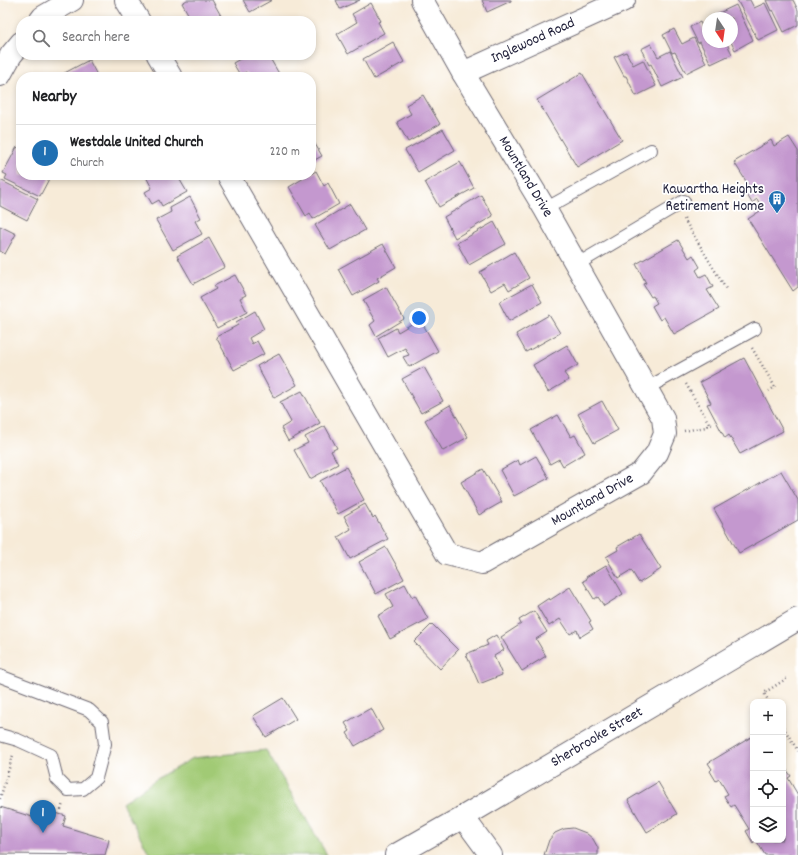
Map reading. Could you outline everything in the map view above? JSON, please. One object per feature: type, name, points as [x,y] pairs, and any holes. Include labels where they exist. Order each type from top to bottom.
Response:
[{"type":"street","points":[[45,16],[72,0]]},
{"type":"street","points":[[126,0],[135,16]]},
{"type":"street","name":"Mountland Drive","points":[[231,180],[447,554],[482,563],[641,473],[657,453],[665,434],[663,418],[648,388],[545,209],[463,73],[422,0]]},
{"type":"street","name":"Inglewood Road","points":[[463,73],[624,0]]},
{"type":"street","points":[[0,75],[16,49]]},
{"type":"street","points":[[161,60],[168,72]]},
{"type":"street","name":"Sherbrooke Street","points":[[396,855],[798,619]]},
{"type":"street","points":[[463,817],[492,855]]},
{"type":"lane","points":[[545,209],[651,150]]},
{"type":"lane","points":[[576,265],[680,203]]},
{"type":"lane","points":[[648,388],[755,329]]},
{"type":"lane","points":[[0,676],[89,710],[102,722],[105,744],[96,778],[82,789],[68,790],[57,779],[51,755],[18,740],[0,734]]},
{"type":"path","points":[[680,203],[726,289]]},
{"type":"path","points":[[744,335],[775,387],[769,390]]},
{"type":"path","points":[[679,371],[710,425]]},
{"type":"path","points":[[665,434],[706,427],[714,422]]},
{"type":"path","points":[[767,699],[764,693],[789,677]]},
{"type":"path","points":[[786,731],[798,751]]},
{"type":"path","points":[[0,799],[18,740]]},
{"type":"green space","points":[[266,750],[327,855],[150,855],[122,803],[155,780],[193,758]]},
{"type":"building","points":[[187,0],[212,0],[221,16],[189,16],[182,3]]},
{"type":"building","points":[[243,0],[272,0],[250,12]]},
{"type":"building","points":[[336,0],[360,0],[340,9]]},
{"type":"building","points":[[482,0],[511,0],[511,1],[487,12]]},
{"type":"building","points":[[737,0],[750,0],[754,8],[765,3],[778,30],[758,40]]},
{"type":"building","points":[[766,0],[793,0],[798,10],[798,25],[784,32]]},
{"type":"building","points":[[371,3],[381,21],[378,22],[384,33],[348,54],[337,34],[357,22],[352,14]]},
{"type":"building","points":[[736,5],[753,40],[735,50],[734,48],[738,48],[738,12],[721,12]]},
{"type":"building","points":[[700,22],[702,26],[702,46],[700,42],[698,43],[690,27]]},
{"type":"building","points":[[674,29],[682,44],[694,38],[706,63],[686,73],[675,52],[672,53],[663,35]]},
{"type":"building","points":[[393,42],[404,62],[374,79],[363,59]]},
{"type":"building","points":[[651,44],[658,57],[670,51],[683,77],[662,87],[651,64],[649,65],[641,49]]},
{"type":"building","points":[[703,48],[729,48],[732,54],[711,64]]},
{"type":"building","points":[[626,52],[633,65],[643,60],[656,86],[636,96],[614,57]]},
{"type":"building","points":[[89,60],[95,72],[66,72]]},
{"type":"building","points":[[238,60],[271,60],[278,72],[238,72],[233,63]]},
{"type":"building","points":[[582,73],[622,140],[577,167],[537,100]]},
{"type":"building","points":[[423,95],[440,124],[408,142],[397,122],[411,114],[406,105]]},
{"type":"building","points":[[443,129],[455,150],[418,172],[405,150]]},
{"type":"building","name":"Kawartha Heights Retirement Home","points":[[789,137],[798,151],[798,287],[793,291],[748,219],[763,209],[757,199],[752,203],[744,190],[749,186],[734,162],[771,140],[774,146]]},
{"type":"building","points":[[316,146],[322,156],[316,159]]},
{"type":"building","points":[[16,149],[16,180],[48,180],[40,196],[5,179],[7,175],[3,173]]},
{"type":"building","points":[[460,162],[474,188],[439,207],[425,182]]},
{"type":"building","points":[[316,171],[324,186],[328,183],[339,204],[313,219],[310,213],[306,216],[289,187],[301,180],[316,180]]},
{"type":"building","points":[[0,180],[38,199],[27,220],[0,206]]},
{"type":"building","points":[[148,180],[180,180],[187,192],[162,206],[159,200],[152,204],[145,192],[152,188]]},
{"type":"building","points":[[481,195],[493,216],[455,238],[444,217]]},
{"type":"building","points":[[190,197],[201,218],[195,221],[202,234],[173,250],[156,220],[171,212],[170,208]]},
{"type":"building","points":[[350,204],[365,230],[330,250],[315,225]]},
{"type":"building","points":[[494,222],[506,244],[469,265],[457,243]]},
{"type":"building","points":[[0,226],[16,234],[5,254],[0,251]]},
{"type":"building","points":[[209,238],[225,267],[193,284],[177,256]]},
{"type":"building","points":[[678,240],[689,258],[693,255],[700,267],[696,270],[700,277],[706,274],[713,287],[707,290],[719,309],[674,334],[664,317],[660,320],[652,306],[657,303],[653,296],[651,297],[643,284],[646,283],[636,264]]},
{"type":"building","points":[[383,244],[396,267],[377,278],[379,281],[353,296],[338,269]]},
{"type":"building","points":[[514,252],[529,278],[509,290],[505,283],[491,291],[480,272]]},
{"type":"building","points":[[235,275],[246,295],[240,298],[247,312],[217,328],[200,298],[216,289],[214,286]]},
{"type":"building","points":[[532,284],[542,302],[509,321],[499,302]]},
{"type":"building","points":[[386,287],[404,319],[376,336],[370,325],[375,321],[363,300]]},
{"type":"building","points":[[255,311],[264,329],[249,338],[252,344],[257,341],[264,354],[234,370],[216,337],[238,325],[236,322]]},
{"type":"building","points":[[549,315],[560,333],[526,352],[516,334]]},
{"type":"building","points":[[420,319],[438,351],[409,367],[403,357],[409,355],[405,348],[388,357],[378,338],[396,328],[398,332]]},
{"type":"building","points":[[567,345],[578,365],[564,373],[569,380],[548,392],[533,365]]},
{"type":"building","points":[[279,354],[297,385],[274,398],[257,366]]},
{"type":"building","points":[[744,358],[783,431],[740,454],[729,435],[725,438],[707,404],[711,403],[700,382]]},
{"type":"building","points":[[424,367],[443,401],[421,413],[402,379]]},
{"type":"building","points":[[302,391],[320,423],[288,441],[281,428],[291,422],[280,402]]},
{"type":"building","points":[[602,401],[618,430],[594,443],[578,414]]},
{"type":"building","points":[[450,405],[468,437],[443,451],[425,420]]},
{"type":"building","points":[[558,415],[571,437],[575,435],[585,453],[563,466],[559,459],[550,464],[531,430]]},
{"type":"building","points":[[325,426],[337,448],[331,451],[338,464],[310,479],[294,450],[308,443],[305,437]]},
{"type":"building","points":[[536,456],[549,478],[514,496],[500,470],[518,460],[520,465]]},
{"type":"building","points":[[346,467],[364,500],[338,514],[320,481]]},
{"type":"building","points":[[483,469],[502,502],[479,515],[461,482]]},
{"type":"building","points":[[781,471],[798,500],[798,520],[739,553],[714,509]]},
{"type":"building","points":[[365,504],[373,518],[375,516],[388,539],[350,559],[338,537],[351,529],[344,516]]},
{"type":"building","points":[[639,534],[661,569],[639,583],[631,570],[618,578],[606,557],[618,550],[617,547]]},
{"type":"building","points":[[386,547],[404,579],[376,594],[359,562]]},
{"type":"building","points":[[606,565],[623,594],[604,606],[598,597],[594,599],[583,581],[587,579],[586,577]]},
{"type":"building","points":[[405,584],[412,597],[415,595],[428,619],[390,639],[378,616],[393,607],[386,594]]},
{"type":"building","points":[[570,587],[591,621],[589,622],[593,629],[580,637],[577,630],[570,634],[560,619],[549,626],[537,606],[549,598],[550,600]]},
{"type":"building","points":[[534,611],[547,632],[536,639],[546,656],[522,671],[501,637],[521,624],[519,620]]},
{"type":"building","points":[[432,624],[458,650],[440,669],[414,642]]},
{"type":"building","points":[[496,635],[504,650],[494,656],[502,675],[479,684],[466,654],[488,645],[486,641]]},
{"type":"building","points":[[283,698],[296,719],[266,737],[253,716]]},
{"type":"building","points":[[371,708],[383,730],[355,746],[347,733],[350,731],[345,723]]},
{"type":"building","points":[[750,738],[750,838],[746,831],[749,829],[734,805],[731,807],[724,796],[728,794],[719,779],[716,781],[710,771],[712,769],[708,763]]},
{"type":"building","points":[[786,769],[791,776],[788,778],[798,795],[798,855],[765,855],[758,843],[786,843]]},
{"type":"building","points":[[658,782],[677,814],[647,832],[628,800]]},
{"type":"building","points":[[0,807],[49,822],[52,812],[66,816],[63,826],[109,840],[105,855],[0,854]]},
{"type":"building","points":[[573,828],[586,833],[593,839],[598,848],[598,855],[544,855],[549,840],[555,833],[564,829]]},
{"type":"place","name":"Kawartha Heights Retirement Home","points":[[777,214]]},
{"type":"place","name":"Westdale United Church","points":[[43,833]]}]
